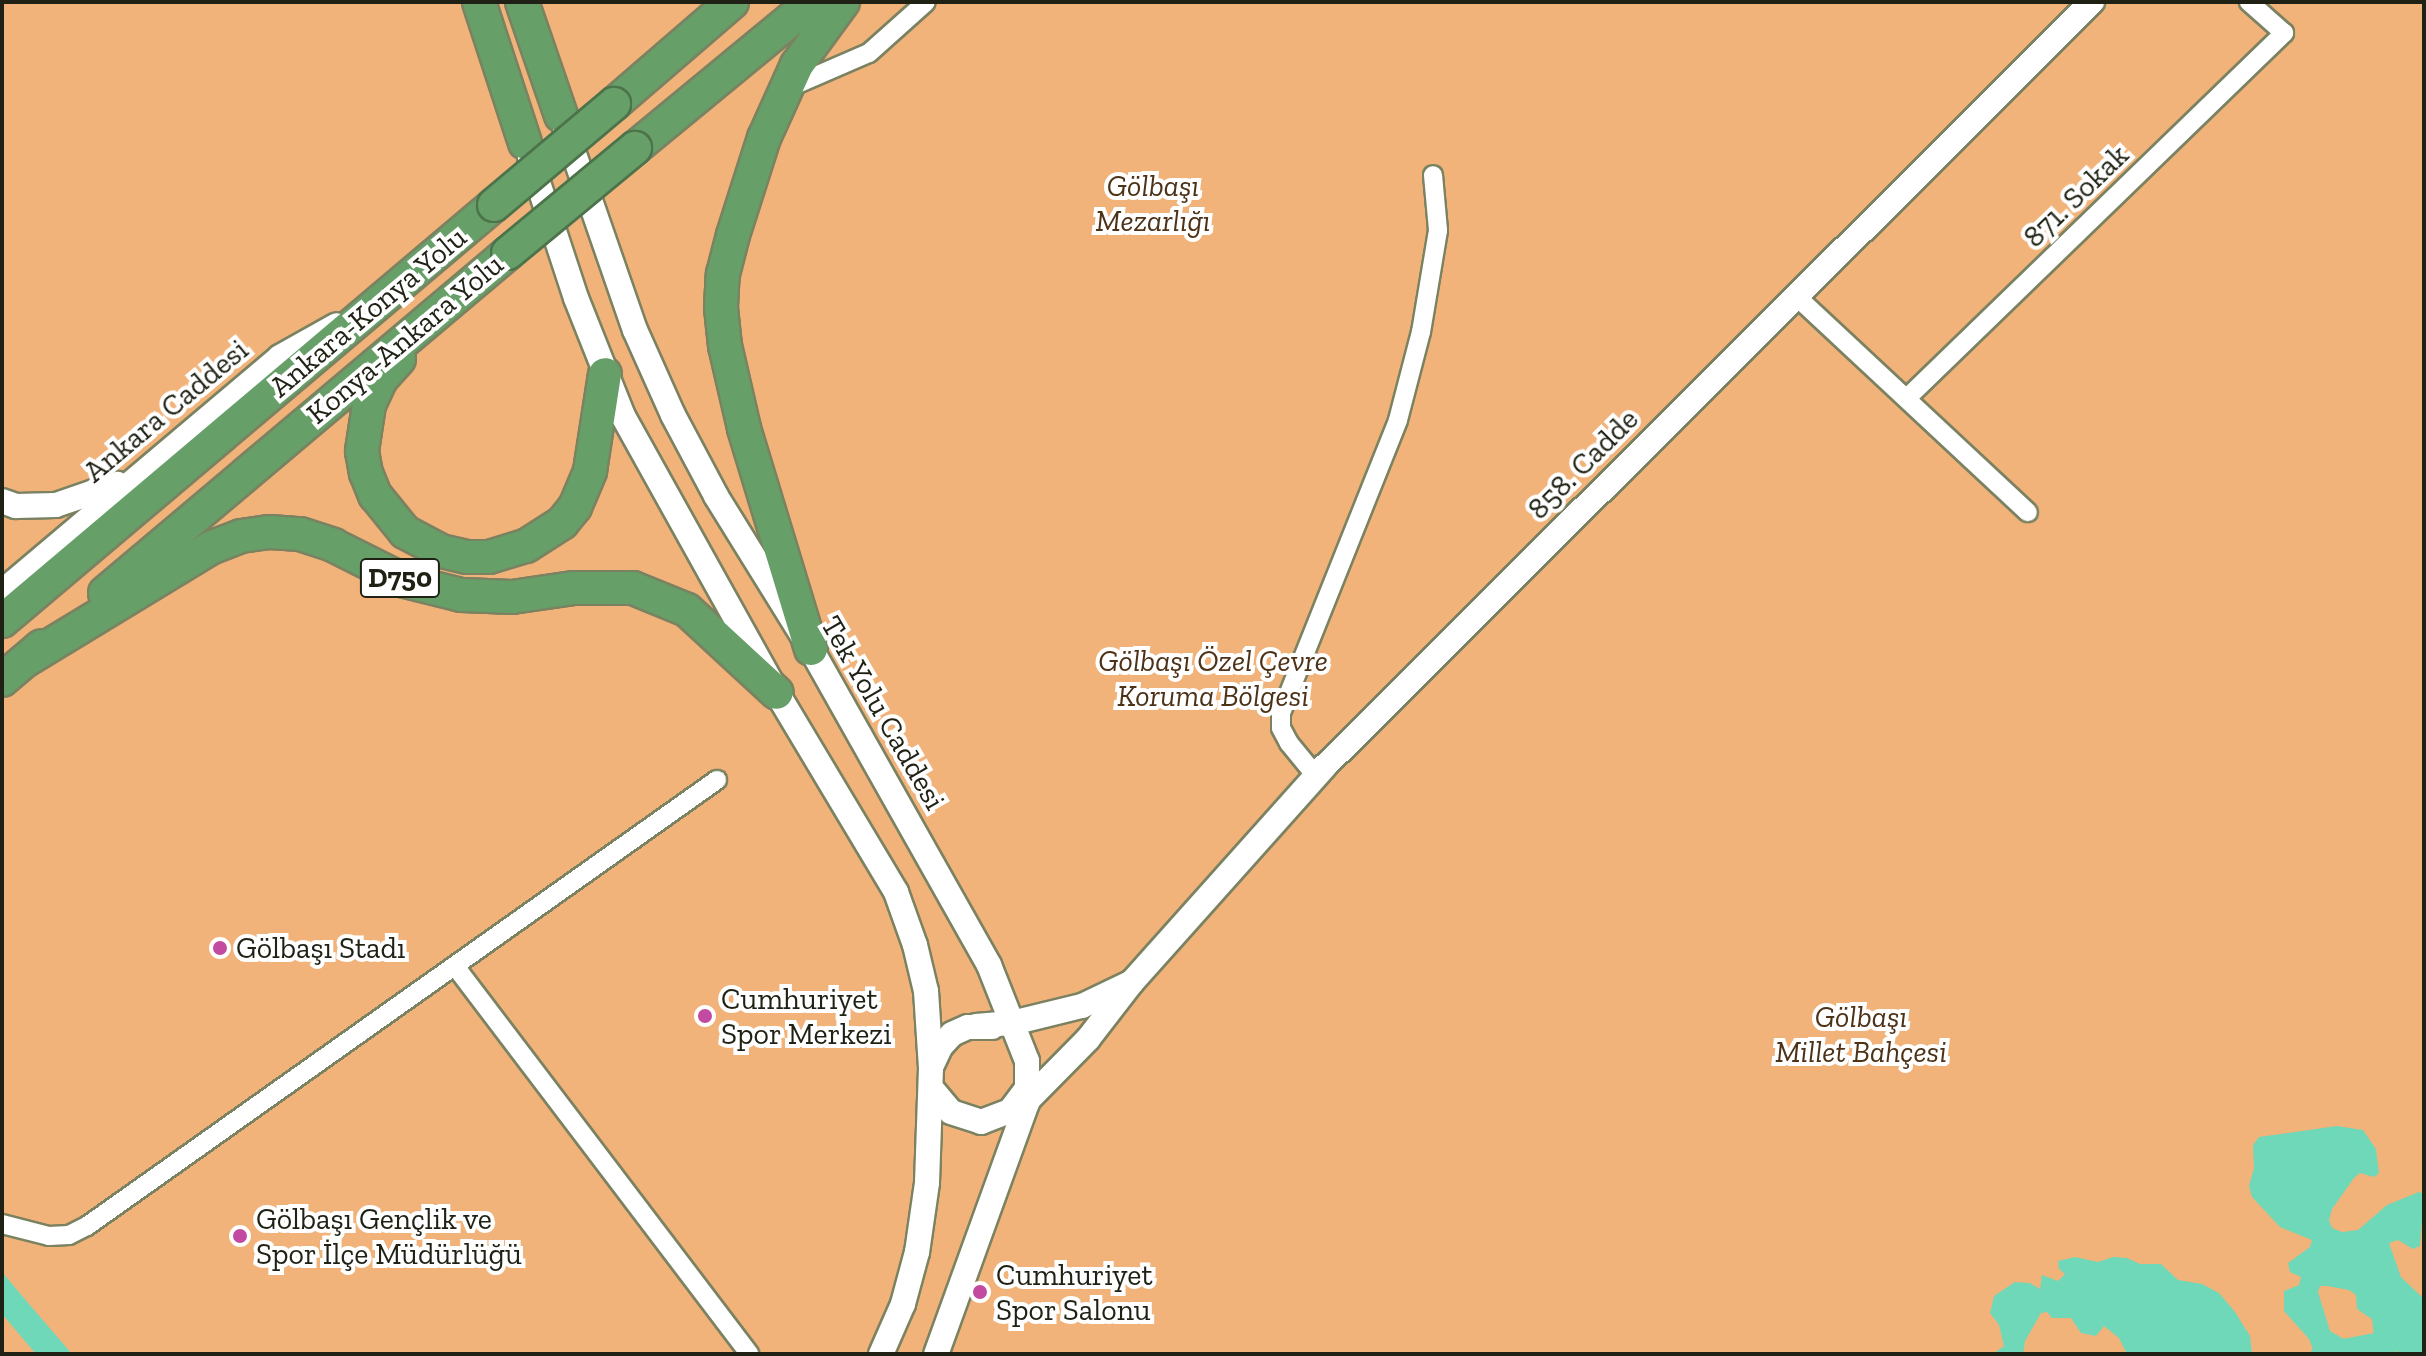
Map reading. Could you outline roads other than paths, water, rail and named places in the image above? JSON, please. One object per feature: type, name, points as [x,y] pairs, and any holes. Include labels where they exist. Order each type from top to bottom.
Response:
[{"type":"highway","points":[[479,2],[525,143]]},
{"type":"highway","points":[[522,2],[561,115]]},
{"type":"highway","name":"Ankara-Konya Yolu","points":[[2,621],[732,2]]},
{"type":"highway","name":"Konya-Ankara Yolu","points":[[14,670],[508,253],[812,2]]},
{"type":"highway","points":[[811,649],[731,377],[721,307],[723,274],[744,195],[785,90],[797,65],[843,2]]},
{"type":"highway","name":"D750","points":[[444,307],[381,379],[369,405],[362,451],[375,495],[389,515],[405,532],[441,551],[467,557],[489,557],[526,546],[562,523],[585,489],[605,374]]},
{"type":"highway","name":"D750","points":[[14,670],[210,548],[241,536],[270,532],[300,534],[405,581],[461,595],[512,597],[574,588],[633,588],[687,610],[777,693]]},
{"type":"main road","name":"858. Cadde","points":[[1022,1098],[1088,1039],[1132,982],[1316,776],[2092,2]]},
{"type":"main road","name":"Tek Yolu Caddesi","points":[[561,115],[635,330],[673,415],[716,496],[811,649],[989,965],[1022,1049],[1022,1098]]},
{"type":"main road","points":[[525,143],[576,298],[605,374],[660,488],[896,892],[906,915],[926,991],[931,1078],[927,1183],[917,1252],[903,1304],[881,1354]]},
{"type":"main road","name":"Ankara Caddesi","points":[[3,588],[280,357],[384,299]]},
{"type":"main road","points":[[2,501],[16,506],[56,505],[141,473]]},
{"type":"main road","name":"858. Cadde","points":[[976,1026],[1012,1023],[1082,1006],[1132,982]]},
{"type":"main road","points":[[1022,1049],[1000,1030],[976,1026],[960,1030],[946,1039],[931,1078],[945,1107],[965,1120],[989,1121],[1022,1098]]},
{"type":"main road","points":[[936,1354],[1022,1098]]},
{"type":"street","points":[[785,90],[869,53],[926,2]]},
{"type":"street","name":"871. Sokak","points":[[1907,398],[2284,33],[2249,2]]},
{"type":"street","points":[[1316,776],[1289,743],[1281,728],[1281,713],[1398,420],[1421,332],[1438,230],[1433,175]]},
{"type":"street","points":[[1796,296],[2028,512]]},
{"type":"street","points":[[2,1224],[49,1236],[69,1235],[87,1226],[717,780]]},
{"type":"street","points":[[455,966],[750,1354]]},
{"type":"water","points":[[2337,1126],[2363,1130],[2376,1149],[2379,1173],[2374,1177],[2360,1173],[2354,1178],[2332,1209],[2329,1220],[2332,1228],[2342,1232],[2358,1230],[2387,1205],[2419,1192],[2424,1194],[2420,1246],[2413,1249],[2398,1240],[2389,1243],[2401,1277],[2424,1299],[2424,1354],[2401,1354],[2374,1337],[2372,1319],[2357,1309],[2356,1295],[2349,1290],[2320,1286],[2318,1292],[2330,1331],[2349,1342],[2353,1354],[2315,1354],[2309,1339],[2284,1311],[2284,1291],[2299,1285],[2301,1277],[2290,1272],[2288,1263],[2310,1247],[2312,1240],[2280,1227],[2252,1197],[2249,1186],[2254,1168],[2253,1145],[2259,1137]]},
{"type":"water","points":[[2075,1257],[2098,1262],[2113,1257],[2127,1258],[2140,1264],[2161,1264],[2178,1280],[2202,1284],[2219,1293],[2250,1336],[2252,1354],[2127,1354],[2119,1338],[2104,1326],[2096,1336],[2081,1333],[2071,1318],[2052,1318],[2047,1312],[2041,1313],[2025,1341],[2023,1354],[1993,1354],[2004,1346],[1999,1325],[1990,1313],[1994,1296],[2015,1282],[2030,1283],[2040,1289],[2042,1275],[2058,1281],[2065,1274],[2059,1269],[2058,1261]]},
{"type":"water","points":[[2,1272],[72,1354],[36,1354],[2,1314]]},
{"type":"waterway","points":[[2322,1354],[2424,1335]]},
{"type":"place","name":"Gölbaşı Stadı","points":[[220,948]]},
{"type":"place","name":"Cumhuriyet Spor Merkezi","points":[[705,1016]]},
{"type":"place","name":"Gölbaşı Gençlik ve Spor İlçe Müdürlüğü","points":[[240,1236]]},
{"type":"place","name":"Cumhuriyet Spor Salonu","points":[[980,1292]]},
{"type":"park label","name":"Gölbaşı Mezarlığı","points":[[1153,203]]},
{"type":"park label","name":"Gölbaşı Özel Çevre Koruma Bölgesi","points":[[1213,678]]},
{"type":"park label","name":"Gölbaşı Millet Bahçesi","points":[[1861,1034]]}]
